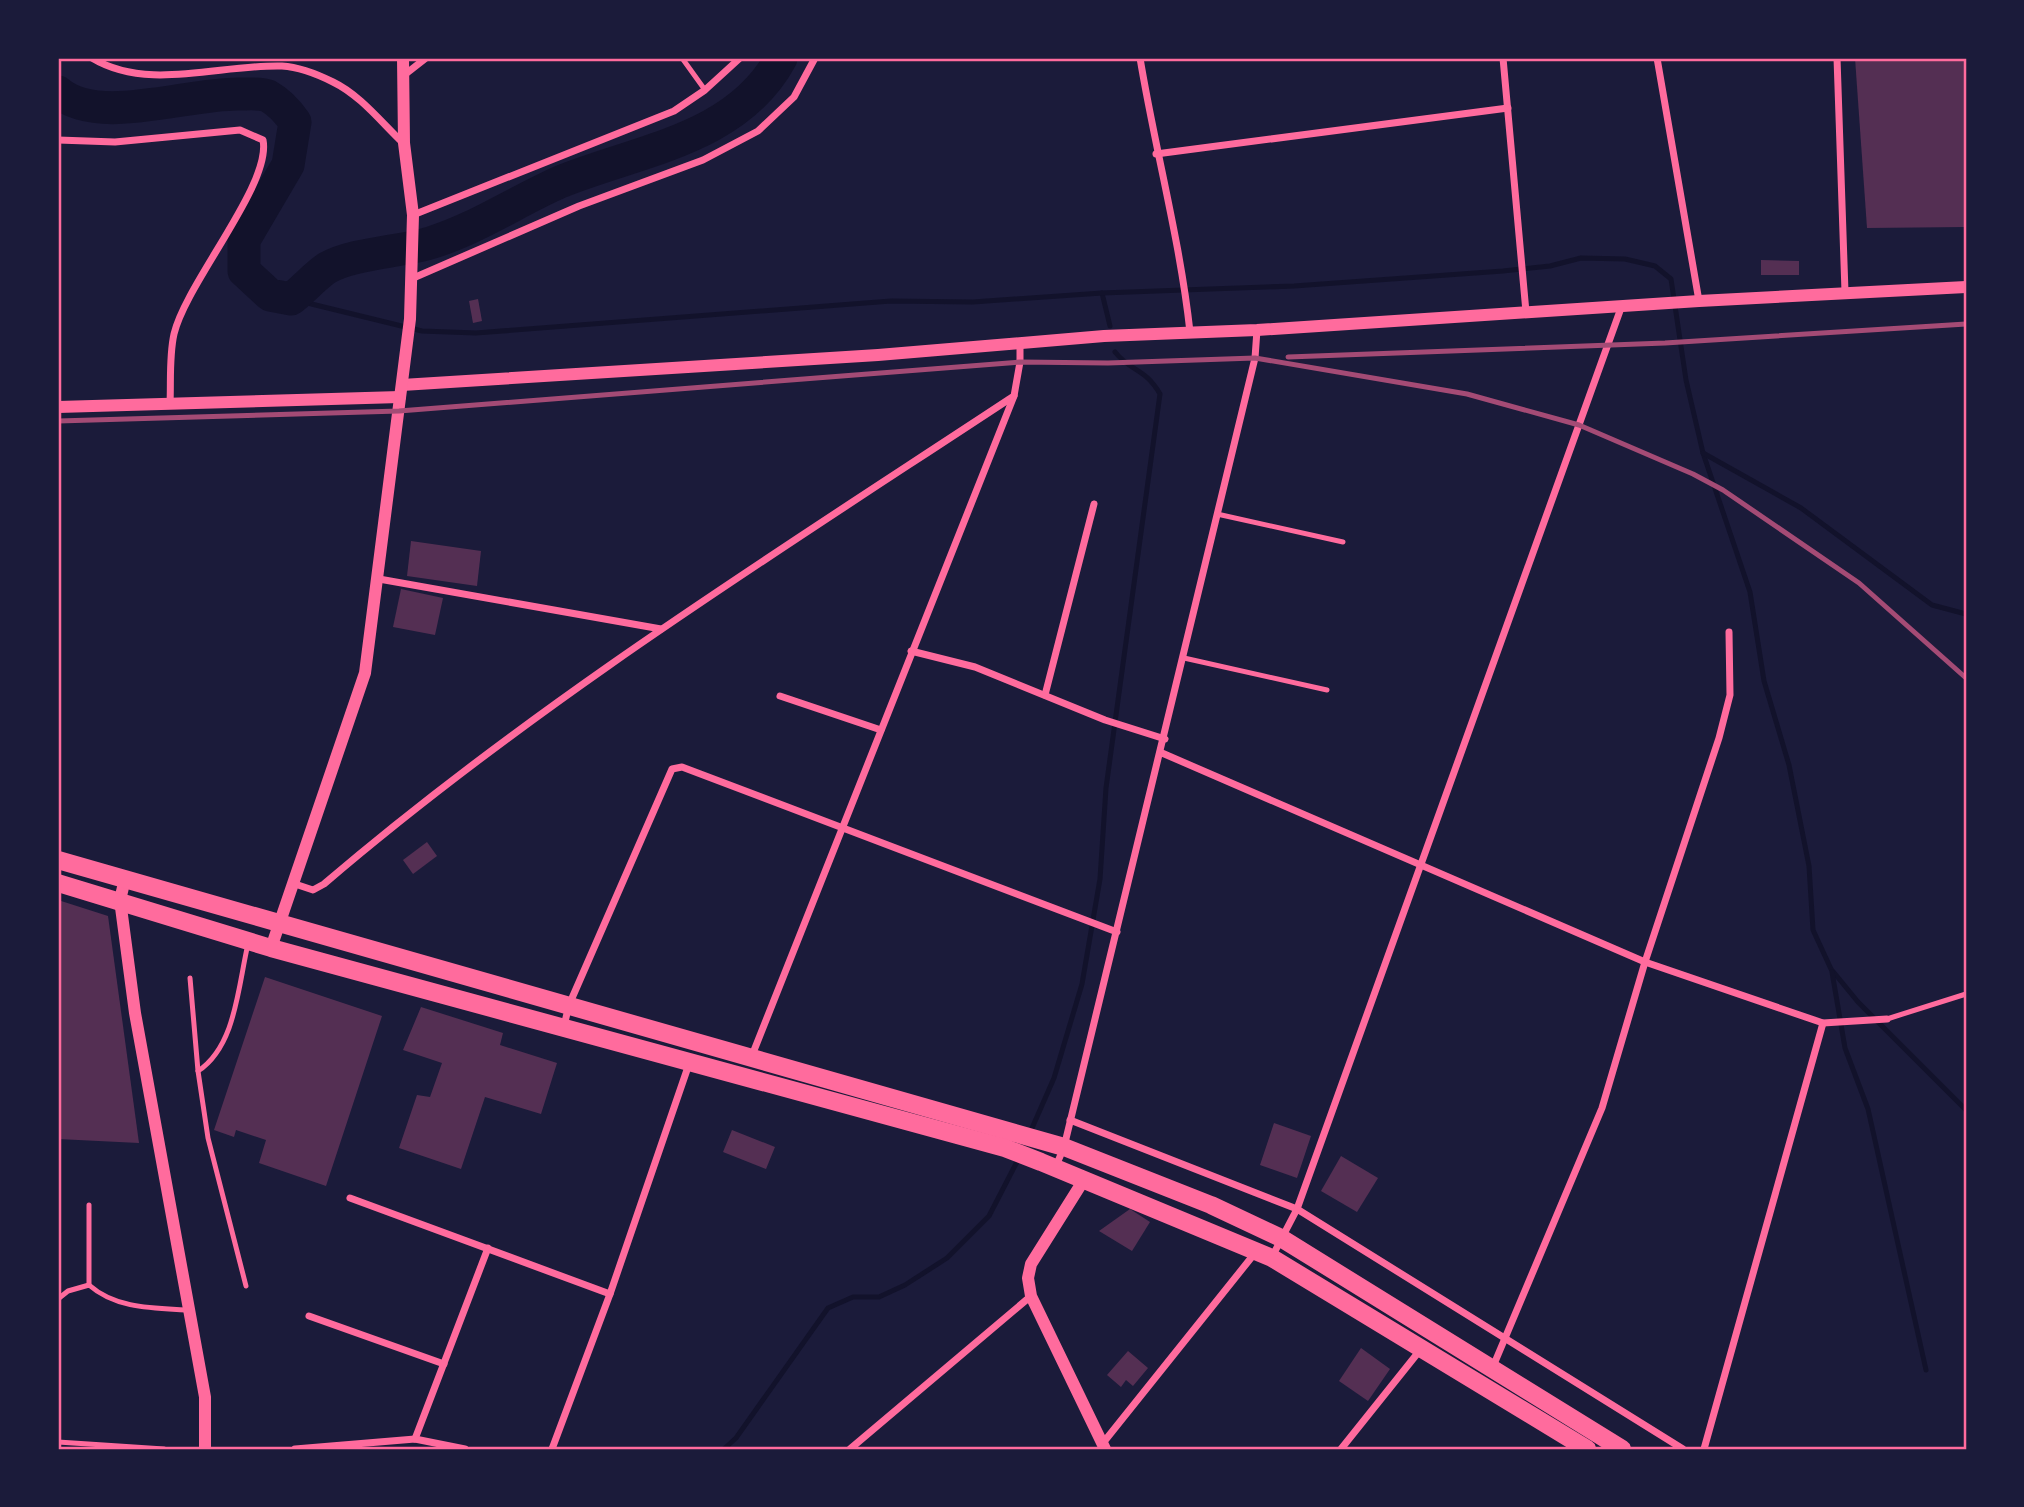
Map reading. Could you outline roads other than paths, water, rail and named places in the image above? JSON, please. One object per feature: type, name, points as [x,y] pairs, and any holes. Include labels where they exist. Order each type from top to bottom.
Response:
[{"type":"highway","points":[[58,860],[277,925],[569,1005],[1063,1147],[1211,1205],[1281,1238],[1622,1449]]},
{"type":"highway","points":[[58,883],[271,948],[746,1076],[1005,1149],[1048,1164],[1264,1254],[1484,1385],[1577,1447]]},
{"type":"street","points":[[92,58],[127,71],[167,75],[283,66],[312,73],[353,95],[404,143]]},
{"type":"street","points":[[271,948],[345,739],[365,673],[379,579],[410,319],[413,215],[404,143],[403,58]]},
{"type":"street","points":[[403,77],[426,58]]},
{"type":"street","points":[[413,215],[674,111],[705,90],[740,58]]},
{"type":"street","points":[[412,273],[703,160],[758,131],[794,97],[815,58]]},
{"type":"street","points":[[1140,58],[1156,154],[1184,281],[1190,332]]},
{"type":"street","points":[[1503,58],[1526,312]]},
{"type":"street","points":[[1657,58],[1694,301]]},
{"type":"street","points":[[1837,58],[1845,292]]},
{"type":"street","points":[[1156,154],[1508,108]]},
{"type":"street","points":[[58,140],[115,142],[240,130],[263,140],[266,153],[187,303],[174,334],[170,404]]},
{"type":"street","points":[[58,407],[170,404],[401,391],[1020,342],[1966,287]]},
{"type":"street","points":[[1085,1178],[1031,1264],[1028,1278],[1031,1296],[1103,1446],[1264,1254],[1281,1238],[1297,1209],[1621,308]]},
{"type":"street","points":[[1048,1164],[1063,1147],[1070,1120],[1165,740],[1255,358],[1257,330]]},
{"type":"street","points":[[746,1076],[751,1057],[911,651],[1014,396],[1020,362],[1020,342]]},
{"type":"street","points":[[292,883],[313,890],[324,884],[411,810],[661,629],[1014,396]]},
{"type":"street","points":[[1045,695],[1094,504]]},
{"type":"street","points":[[379,579],[661,629]]},
{"type":"street","points":[[1484,1385],[1602,1108],[1644,962],[1722,727],[1730,695],[1729,632]]},
{"type":"street","points":[[911,651],[975,667],[1105,720],[1165,740]]},
{"type":"street","points":[[780,696],[881,730]]},
{"type":"street","points":[[1162,752],[1644,962],[1823,1023],[1887,1019]]},
{"type":"street","points":[[564,1026],[569,1005],[672,769],[682,767],[1117,932]]},
{"type":"street","points":[[125,878],[120,900],[135,1013],[205,1396],[205,1449]]},
{"type":"street","points":[[1704,1449],[1823,1023]]},
{"type":"street","points":[[552,1449],[610,1294],[690,1063]]},
{"type":"street","points":[[1070,1120],[1297,1209],[1683,1449]]},
{"type":"street","points":[[350,1198],[610,1294]]},
{"type":"street","points":[[415,1439],[488,1248]]},
{"type":"street","points":[[850,1449],[1031,1296]]},
{"type":"street","points":[[309,1316],[444,1363]]},
{"type":"street","points":[[1341,1449],[1422,1348]]},
{"type":"street","points":[[295,1449],[415,1439],[465,1449]]},
{"type":"lane","points":[[681,58],[705,90]]},
{"type":"lane","points":[[1217,514],[1343,542]]},
{"type":"lane","points":[[1184,658],[1327,690]]},
{"type":"lane","points":[[198,1071],[212,1062],[223,1047],[249,941]]},
{"type":"lane","points":[[190,978],[198,1071],[208,1138],[246,1286]]},
{"type":"lane","points":[[1887,1019],[1966,994]]},
{"type":"lane","points":[[89,1205],[89,1285]]},
{"type":"lane","points":[[89,1285],[105,1296],[128,1304],[191,1310]]},
{"type":"lane","points":[[58,1299],[68,1291],[89,1285]]},
{"type":"lane","points":[[58,1442],[164,1449]]},
{"type":"waterway","points":[[58,92],[76,102],[97,107],[146,105],[248,94],[265,95],[280,104],[295,122],[288,165],[244,240],[244,271],[270,295],[291,299],[322,271],[338,263],[447,237],[560,182],[683,139],[712,125],[739,107],[762,86],[781,58]]},
{"type":"waterway","points":[[291,299],[422,331],[476,333],[891,301],[973,302],[1102,293],[1294,286],[1503,271],[1550,266],[1581,258],[1625,259],[1655,266],[1671,279],[1686,380],[1703,453],[1750,592],[1764,681],[1789,765],[1809,866],[1813,930],[1831,969],[1858,1002],[1966,1110]]},
{"type":"waterway","points":[[1102,293],[1110,326]]},
{"type":"waterway","points":[[1029,1135],[1054,1078],[1082,984],[1100,879],[1106,788],[1160,394],[1149,379],[1115,352]]},
{"type":"waterway","points":[[1703,453],[1801,508],[1932,605],[1966,614]]},
{"type":"waterway","points":[[1832,972],[1845,1048],[1868,1109],[1926,1370]]},
{"type":"waterway","points":[[724,1449],[736,1438],[828,1308],[853,1297],[879,1297],[905,1285],[947,1258],[989,1216],[1020,1156]]},
{"type":"railway","points":[[1288,357],[1665,343],[1966,324]]},
{"type":"railway","points":[[58,421],[399,411],[1020,362],[1108,363],[1255,358],[1467,394],[1579,425],[1693,474],[1723,490],[1859,583],[1966,678]]}]
